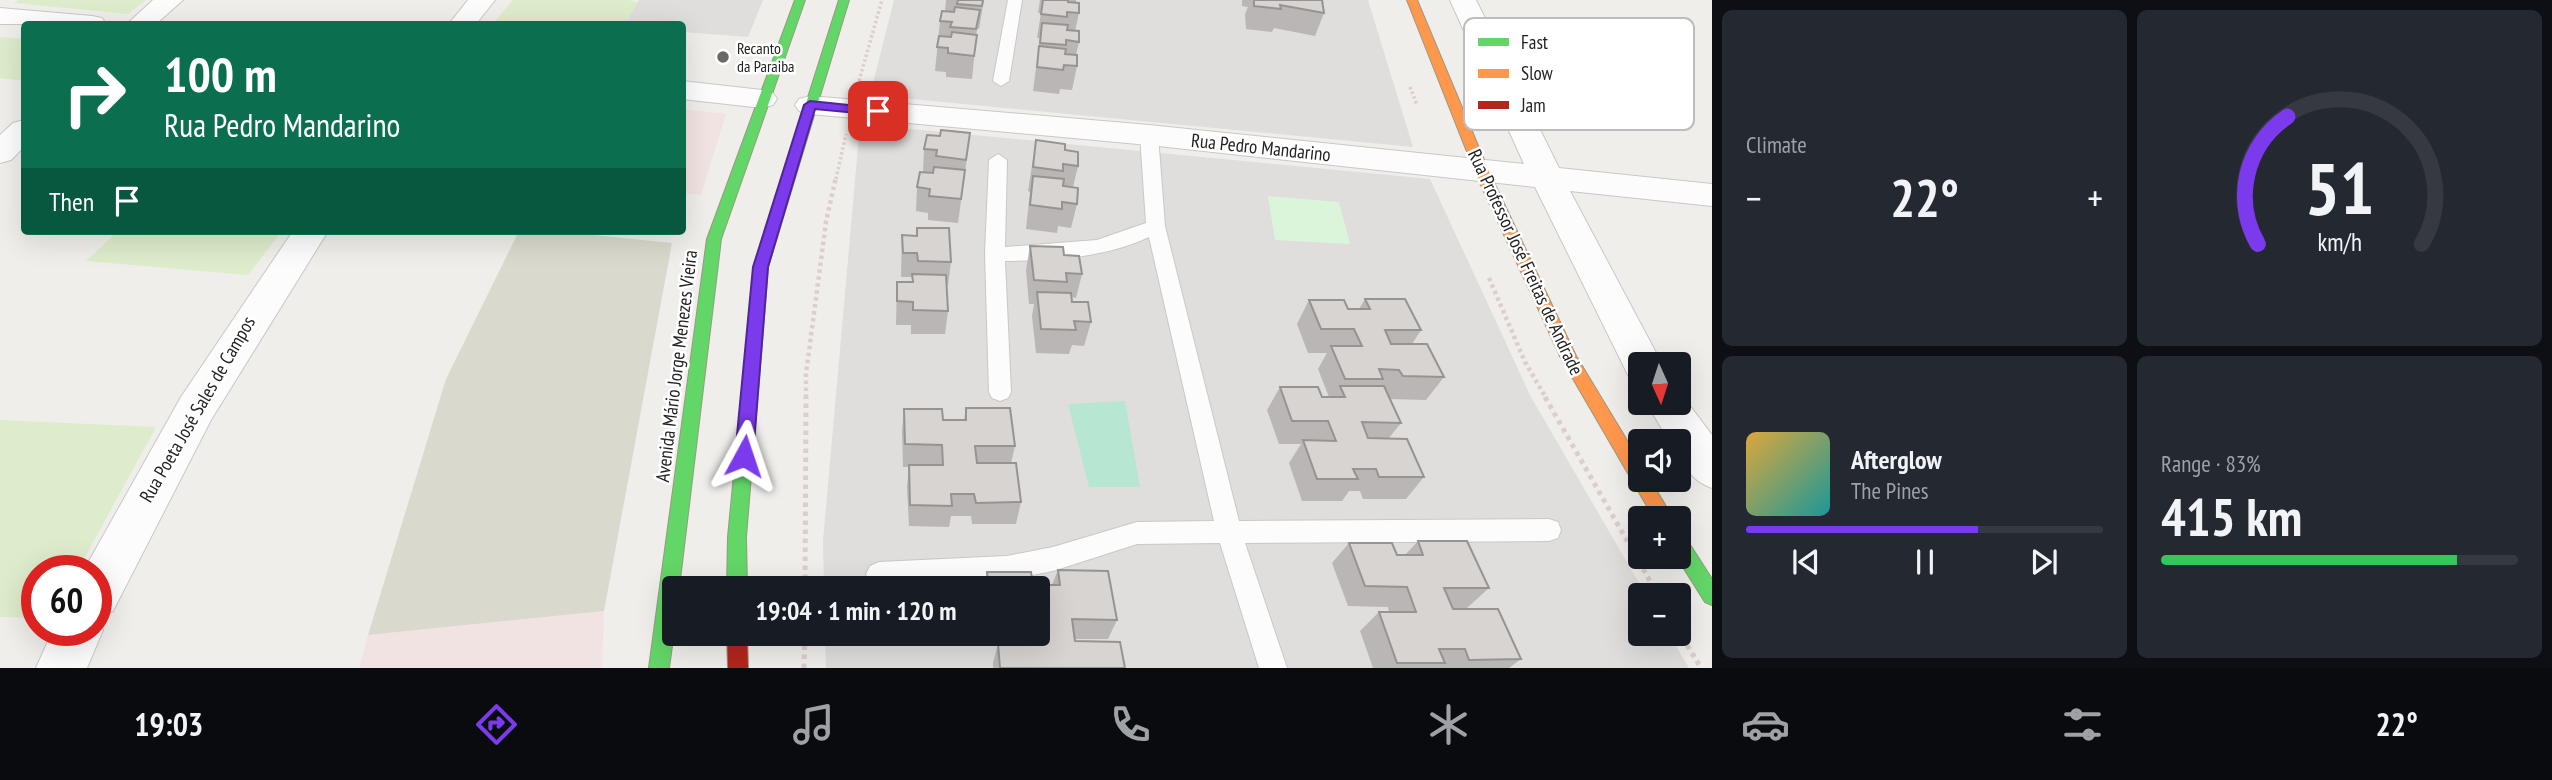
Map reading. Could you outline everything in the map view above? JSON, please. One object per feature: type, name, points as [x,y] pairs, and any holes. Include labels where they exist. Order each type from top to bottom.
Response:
[{"type":"main road","name":"Avenida Mário Jorge Menezes Vieira","points":[[659,668],[714,239],[762,99],[800,0]]},
{"type":"main road","points":[[737,576],[737,537],[761,267],[844,0]]},
{"type":"main road","name":"Rua Professor José Freitas de Andrade","points":[[1412,0],[1464,128]]},
{"type":"main road","name":"Rua Professor José Freitas de Andrade","points":[[1465,130],[1569,358],[1628,459]]},
{"type":"main road","points":[[714,239],[732,244]]},
{"type":"main road","points":[[748,254],[761,267]]},
{"type":"main road","points":[[1691,563],[1712,596]]},
{"type":"main road","points":[[737,646],[737,668]]},
{"type":"street","points":[[144,21],[170,0]]},
{"type":"street","points":[[464,21],[482,0]]},
{"type":"street","points":[[1463,0],[1471,18]]},
{"type":"street","points":[[0,16],[58,21]]},
{"type":"street","points":[[686,90],[762,99]]},
{"type":"street","name":"Rua Pedro Mandarino","points":[[810,105],[1149,135],[1712,195]]},
{"type":"street","points":[[1524,130],[1636,352]]},
{"type":"street","points":[[0,153],[21,133]]},
{"type":"street","name":"Rua Poeta José Sales de Campos","points":[[112,562],[143,499],[247,323],[308,235]]},
{"type":"street","points":[[1675,415],[1712,470]]},
{"type":"street","points":[[61,668],[71,646]]},
{"type":"lane","points":[[1001,81],[1015,0]]},
{"type":"lane","points":[[1149,135],[1156,226],[1229,531],[1273,668]]},
{"type":"lane","points":[[998,160],[995,254],[1000,392]]},
{"type":"lane","points":[[995,254],[1073,252],[1111,245],[1156,226]]},
{"type":"lane","points":[[879,574],[1007,568],[1053,559],[1137,533],[1549,530]]},
{"type":"path","points":[[805,576],[806,374],[827,222],[852,109],[882,0]]},
{"type":"path","points":[[804,668],[805,646]]},
{"type":"path","points":[[1688,646],[1702,668]]},
{"type":"shaded area","points":[[639,0],[763,0],[748,37],[686,32],[686,21],[627,21]]},
{"type":"shaded area","points":[[894,0],[1368,0],[1413,147],[870,95]]},
{"type":"shaded area","points":[[686,109],[726,114],[701,195],[686,193]]},
{"type":"shaded area","points":[[860,124],[1430,179],[1531,397],[1628,564],[1628,569],[1631,569],[1639,583],[1628,583],[1628,646],[1676,646],[1689,668],[826,668],[825,646],[1050,646],[1050,576],[824,576],[823,541]]},
{"type":"shaded area","points":[[517,235],[593,235],[672,243],[604,611],[368,635],[446,379]]},
{"type":"shaded area","points":[[604,611],[602,668],[359,668],[368,635]]},
{"type":"green space","points":[[19,0],[146,0],[128,14],[15,3]]},
{"type":"green space","points":[[513,0],[638,2],[627,21],[496,21]]},
{"type":"green space","points":[[0,37],[21,39],[21,81],[0,78]]},
{"type":"green space","points":[[1268,196],[1339,202],[1350,244],[1275,240]]},
{"type":"green space","points":[[114,235],[279,235],[248,275],[86,261]]},
{"type":"green space","points":[[1125,401],[1140,487],[1089,487],[1068,404]]},
{"type":"green space","points":[[0,420],[156,427],[86,555],[21,555],[21,618],[0,617]]},
{"type":"building","points":[[958,0],[983,0],[982,6],[957,4]]},
{"type":"building","points":[[1043,0],[1079,3],[1079,13],[1067,12],[1067,17],[1041,14]]},
{"type":"building","points":[[1254,0],[1322,0],[1324,13],[1280,5],[1281,9],[1254,6]]},
{"type":"building","points":[[955,7],[980,10],[976,29],[950,27],[952,22],[940,21],[942,11],[954,12]]},
{"type":"building","points":[[1042,23],[1068,25],[1067,30],[1079,31],[1079,42],[1066,40],[1066,45],[1040,43]]},
{"type":"building","points":[[952,32],[977,35],[974,56],[948,53],[948,48],[937,47],[939,36],[951,37]]},
{"type":"building","points":[[1039,46],[1066,49],[1065,54],[1077,55],[1077,66],[1064,65],[1063,70],[1037,67]]},
{"type":"building","points":[[941,130],[970,133],[966,160],[936,156],[937,150],[924,149],[927,135],[940,136]]},
{"type":"building","points":[[1036,140],[1065,144],[1065,150],[1078,152],[1078,166],[1063,164],[1063,171],[1033,167]]},
{"type":"building","points":[[934,167],[965,170],[961,199],[929,196],[930,189],[917,187],[920,172],[933,173]]},
{"type":"building","points":[[1033,176],[1064,179],[1063,186],[1078,188],[1077,204],[1062,202],[1062,209],[1030,205]]},
{"type":"building","points":[[917,228],[949,228],[951,262],[918,261],[917,253],[903,253],[902,235],[917,236]]},
{"type":"building","points":[[1030,246],[1063,247],[1064,255],[1079,256],[1082,274],[1066,273],[1067,282],[1034,280]]},
{"type":"building","points":[[912,274],[946,275],[948,311],[913,310],[913,302],[897,301],[897,282],[913,282]]},
{"type":"building","points":[[1037,292],[1071,293],[1072,302],[1088,302],[1091,322],[1074,321],[1076,330],[1041,329]]},
{"type":"building","points":[[1365,299],[1405,299],[1421,330],[1385,330],[1391,344],[1427,344],[1444,377],[1403,376],[1399,370],[1379,369],[1383,379],[1345,379],[1331,346],[1362,346],[1354,329],[1321,329],[1309,300],[1344,300],[1348,309],[1370,309]]},
{"type":"building","points":[[1340,386],[1384,386],[1401,423],[1362,422],[1368,438],[1407,439],[1424,477],[1379,477],[1376,469],[1353,469],[1358,479],[1317,479],[1303,440],[1336,441],[1328,421],[1292,421],[1280,387],[1318,387],[1322,397],[1345,397]]},
{"type":"building","points":[[966,408],[1010,408],[1015,446],[975,446],[977,463],[1016,463],[1021,502],[976,503],[974,494],[951,494],[952,506],[910,505],[909,465],[943,465],[942,445],[905,444],[904,409],[942,409],[943,420],[966,420]]},
{"type":"building","points":[[1418,541],[1467,541],[1489,588],[1444,588],[1453,609],[1498,609],[1521,659],[1469,660],[1465,649],[1439,649],[1445,663],[1397,663],[1379,612],[1416,612],[1407,587],[1365,586],[1349,543],[1392,543],[1397,555],[1423,555]]},
{"type":"building","points":[[1058,570],[1108,571],[1117,620],[1072,619],[1075,641],[1120,642],[1125,668],[1000,668],[998,646],[1050,646],[1050,585],[1060,585]]},
{"type":"building","points":[[987,572],[1031,572],[1032,576],[988,576]]},
{"type":"traffic: fast","points":[[659,668],[714,239],[800,0]]},
{"type":"traffic: fast","points":[[737,576],[737,537],[761,267],[844,0]]},
{"type":"traffic: fast","points":[[1691,563],[1712,596]]},
{"type":"traffic: slow","points":[[1412,0],[1464,128]]},
{"type":"traffic: slow","points":[[1465,130],[1569,358],[1628,458]]},
{"type":"traffic: slow","points":[[1648,492],[1657,506]]},
{"type":"traffic: jam","points":[[737,646],[738,668]]},
{"type":"place","name":"Recanto da Paraiba","points":[[723,57]]},
{"type":"route","points":[[744,456],[761,267],[810,105],[878,111]]}]
